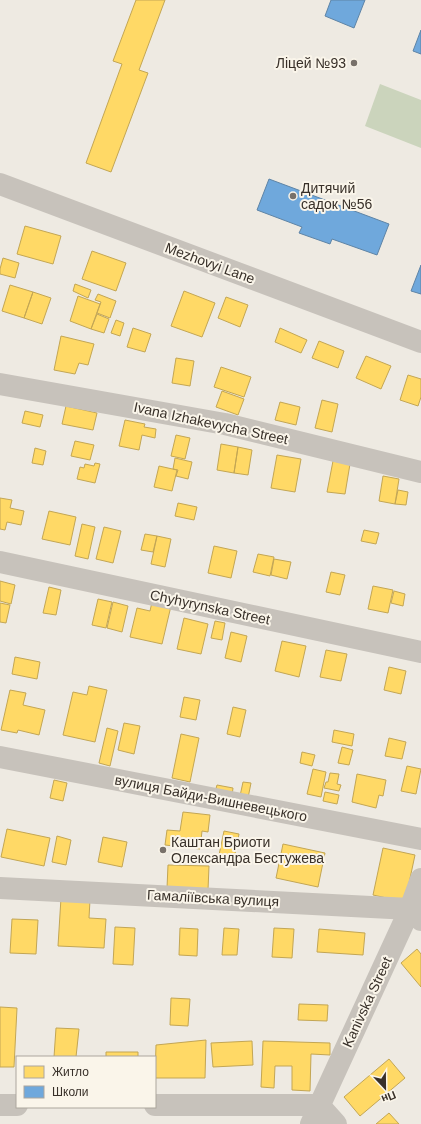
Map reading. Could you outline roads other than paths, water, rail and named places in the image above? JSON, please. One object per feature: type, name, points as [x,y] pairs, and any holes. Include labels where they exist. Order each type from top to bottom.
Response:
[{"type":"street","name":"Mezhovyi Lane","points":[[0,184],[421,342]]},
{"type":"street","name":"Ivana Izhakevycha Street","points":[[0,384],[225,424],[421,472]]},
{"type":"street","name":"Chyhyrynska Street","points":[[0,562],[421,652]]},
{"type":"street","name":"вулиця Байди-Вишневецького","points":[[0,757],[421,839]]},
{"type":"street","name":"Kanivska Street","points":[[315,1114],[417,910],[421,879]]},
{"type":"street","name":"Гамаліївська вулиця","points":[[0,888],[417,910]]},
{"type":"street","points":[[0,1105],[16,1105]]},
{"type":"street","points":[[156,1105],[315,1114],[336,1124]]},
{"type":"place","name":"Ліцей №93","points":[[354,63]]},
{"type":"place","name":"Дитячий садок №56","points":[[293,196]]},
{"type":"place","name":"Каштан Бриоти Олександра Бестужева","points":[[163,850]]}]
